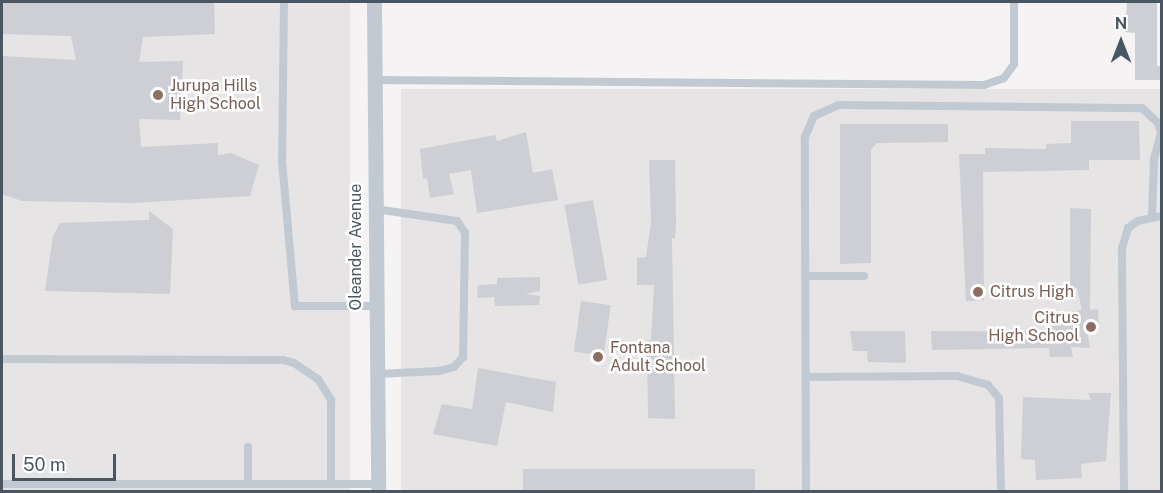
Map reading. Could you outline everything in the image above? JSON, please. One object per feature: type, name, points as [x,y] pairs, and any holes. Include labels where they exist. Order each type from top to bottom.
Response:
[{"type":"street","name":"Oleander Avenue","points":[[374,2],[374,306],[378,488]]},
{"type":"lane","points":[[284,2],[282,161],[295,306],[374,306]]},
{"type":"lane","points":[[374,80],[984,85],[1004,78],[1014,64],[1014,2]]},
{"type":"lane","points":[[806,492],[806,130],[814,116],[839,105],[1142,108],[1158,123],[1161,133],[1154,160],[1152,216]]},
{"type":"lane","points":[[374,209],[457,221],[465,233],[463,357],[454,367],[439,371],[375,374]]},
{"type":"lane","points":[[1124,492],[1122,248],[1128,228],[1152,216],[1161,216]]},
{"type":"lane","points":[[806,276],[864,276]]},
{"type":"lane","points":[[2,359],[267,360],[294,363],[318,379],[331,400],[331,484]]},
{"type":"lane","points":[[806,377],[957,376],[988,385],[999,398],[1001,492]]},
{"type":"lane","points":[[248,447],[248,484]]},
{"type":"lane","points":[[2,484],[331,484],[378,488]]},
{"type":"shaded area","name":"Jurupa Hills High School","points":[[2,2],[350,2],[350,491],[2,491]]},
{"type":"shaded area","points":[[401,89],[1161,89],[1161,491],[401,491]]},
{"type":"building","points":[[2,2],[214,2],[215,34],[143,37],[139,62],[183,61],[180,120],[139,119],[141,147],[218,143],[218,155],[231,153],[259,165],[250,196],[132,203],[22,201],[2,194],[2,56],[76,60],[71,36],[2,34]]},
{"type":"building","points":[[1127,2],[1157,2],[1157,66],[1161,66],[1161,80],[1135,80],[1135,33],[1125,32]]},
{"type":"building","points":[[1071,121],[1139,121],[1140,160],[1089,160],[1089,170],[983,172],[984,300],[966,301],[959,154],[985,154],[985,148],[1046,149],[1046,144],[1071,143]]},
{"type":"building","points":[[840,124],[948,124],[948,142],[877,143],[871,150],[871,263],[840,264]]},
{"type":"building","points":[[526,132],[533,173],[552,169],[558,200],[477,213],[471,170],[449,174],[454,194],[430,198],[427,178],[423,179],[420,149],[495,135],[497,141]]},
{"type":"building","points":[[649,160],[675,160],[676,222],[675,238],[672,238],[675,419],[648,418],[647,340],[651,340],[654,285],[637,285],[637,258],[646,257],[651,223]]},
{"type":"building","points":[[593,200],[607,280],[579,285],[564,205]]},
{"type":"building","points":[[1070,208],[1091,209],[1090,310],[1098,309],[1099,330],[1087,330],[1090,348],[1071,347],[1073,357],[1050,357],[1049,348],[932,350],[931,331],[1049,332],[1049,325],[1065,324],[1065,312],[1082,310],[1077,288],[1070,288]]},
{"type":"building","points":[[149,211],[173,229],[170,294],[45,291],[53,236],[60,223],[149,220]]},
{"type":"building","points":[[540,277],[540,291],[525,294],[540,296],[539,305],[495,306],[494,297],[477,298],[478,285],[497,284],[497,278]]},
{"type":"building","points":[[581,301],[611,305],[604,356],[574,352]]},
{"type":"building","points":[[850,331],[905,331],[906,363],[868,362],[867,351],[853,351]]},
{"type":"building","points":[[478,368],[556,382],[553,412],[506,402],[497,446],[433,434],[442,404],[472,409]]},
{"type":"building","points":[[1088,393],[1111,393],[1106,461],[1081,464],[1082,478],[1036,480],[1035,460],[1021,459],[1023,397],[1091,400]]},
{"type":"building","points":[[523,469],[755,469],[755,492],[523,492]]},
{"type":"place","name":"Jurupa Hills High School","points":[[158,95]]},
{"type":"place","name":"Citrus High","points":[[978,292]]},
{"type":"place","name":"Citrus High School","points":[[1091,327]]},
{"type":"place","name":"Fontana Adult School","points":[[598,357]]}]
